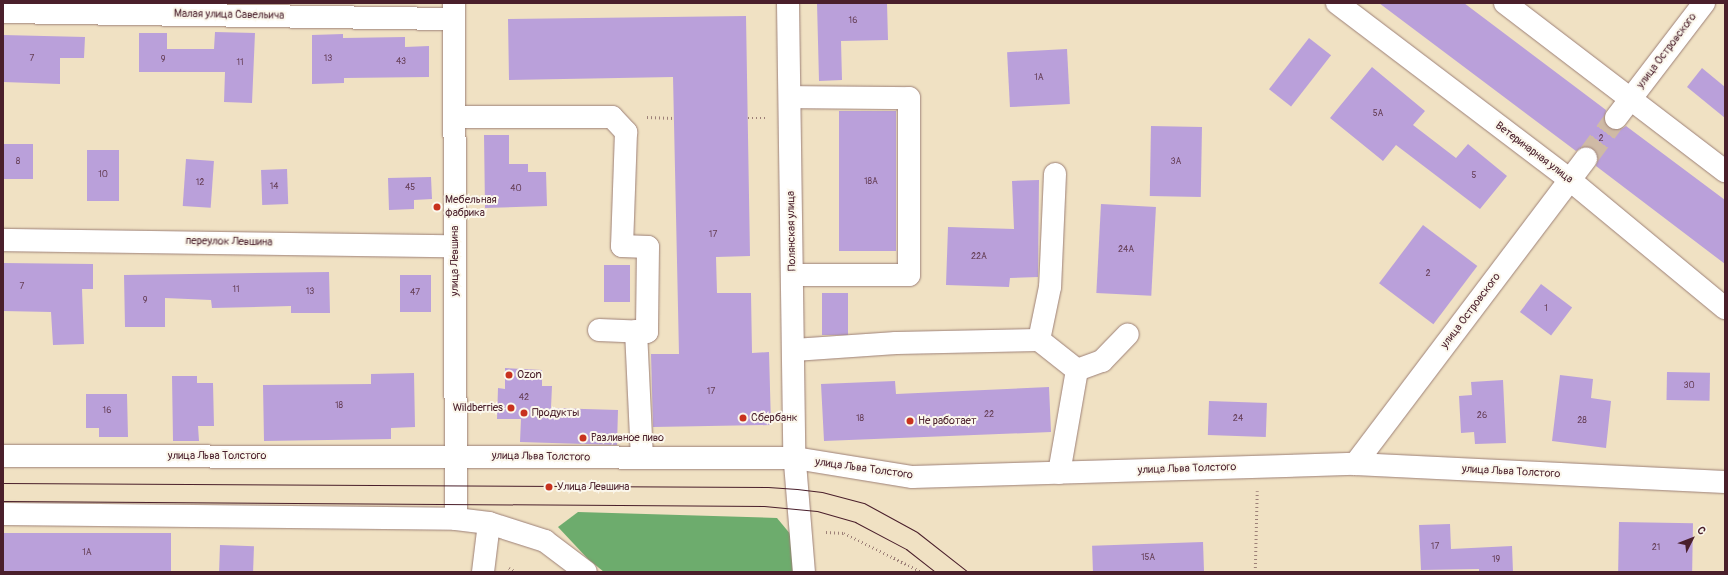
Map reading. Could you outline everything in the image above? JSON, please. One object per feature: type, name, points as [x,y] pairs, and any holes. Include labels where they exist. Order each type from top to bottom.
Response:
[{"type":"street","name":"Полянская улица","points":[[788,3],[795,458],[804,572]]},
{"type":"street","name":"Ветеринарная улица","points":[[1337,3],[1570,180],[1725,308]]},
{"type":"street","points":[[1505,3],[1630,100],[1725,171]]},
{"type":"street","name":"улица Островского","points":[[1616,118],[1704,3]]},
{"type":"street","name":"Малая улица Савельича","points":[[3,12],[454,11]]},
{"type":"street","name":"улица Левшина","points":[[454,11],[454,456],[456,519]]},
{"type":"street","points":[[790,97],[909,98],[909,275],[792,275]]},
{"type":"street","points":[[455,117],[612,117],[626,132],[622,246],[648,247],[647,332],[599,330]]},
{"type":"street","name":"улица Островского","points":[[1355,464],[1586,159]]},
{"type":"street","points":[[1039,340],[1050,287],[1056,174]]},
{"type":"street","name":"переулок Левшина","points":[[3,240],[455,246]]},
{"type":"street","points":[[636,332],[642,458]]},
{"type":"street","points":[[1077,370],[1102,361],[1128,334]]},
{"type":"street","points":[[794,350],[896,343],[1039,340],[1077,370]]},
{"type":"street","points":[[1059,473],[1077,370]]},
{"type":"street","name":"улица Льва Толстого","points":[[3,456],[795,458],[912,477],[1355,464],[1725,482]]},
{"type":"street","points":[[3,514],[456,519],[489,523],[545,541],[586,572]]},
{"type":"street","points":[[483,572],[489,523]]},
{"type":"path","points":[[748,118],[768,118]]},
{"type":"path","points":[[1255,572],[1258,466]]},
{"type":"green space","points":[[578,512],[777,518],[796,541],[798,572],[604,572],[588,559],[558,527]]},
{"type":"building","points":[[817,3],[887,3],[888,40],[841,41],[842,80],[819,81]]},
{"type":"building","points":[[1379,3],[1464,3],[1606,110],[1604,122],[1609,128],[1620,130],[1626,126],[1725,200],[1725,264],[1596,166],[1598,155],[1593,149],[1582,147],[1576,151]]},
{"type":"building","points":[[746,16],[750,256],[716,257],[717,293],[751,293],[752,353],[769,352],[771,425],[653,427],[651,354],[679,354],[673,77],[509,80],[508,19]]},
{"type":"building","points":[[215,32],[255,33],[252,103],[224,102],[225,72],[139,72],[139,33],[167,33],[167,49],[214,49]]},
{"type":"building","points":[[343,34],[343,38],[405,37],[405,47],[429,46],[429,77],[344,78],[344,83],[312,84],[312,35]]},
{"type":"building","points":[[3,35],[85,37],[84,58],[60,58],[60,84],[3,82]]},
{"type":"building","points":[[1309,38],[1331,55],[1291,106],[1269,89]]},
{"type":"building","points":[[1067,49],[1070,104],[1010,107],[1007,52]]},
{"type":"building","points":[[1372,67],[1425,111],[1413,125],[1456,158],[1468,144],[1507,176],[1480,209],[1396,145],[1383,161],[1330,118]]},
{"type":"building","points":[[1702,68],[1725,87],[1725,118],[1687,87]]},
{"type":"building","points":[[839,111],[896,111],[896,251],[839,251]]},
{"type":"building","points":[[1151,126],[1202,127],[1201,197],[1150,196]]},
{"type":"building","points":[[484,135],[509,135],[509,164],[528,164],[528,172],[546,172],[547,206],[485,208]]},
{"type":"building","points":[[3,144],[33,144],[33,179],[3,179]]},
{"type":"building","points":[[87,150],[119,150],[119,201],[87,201]]},
{"type":"building","points":[[186,159],[214,161],[211,208],[183,206]]},
{"type":"building","points":[[287,169],[288,204],[262,205],[261,170]]},
{"type":"building","points":[[431,177],[432,199],[414,200],[414,209],[389,210],[388,178]]},
{"type":"building","points":[[1039,180],[1038,277],[1010,278],[1009,287],[946,285],[948,227],[1014,229],[1012,181]]},
{"type":"building","points":[[1101,204],[1156,207],[1151,296],[1096,293]]},
{"type":"building","points":[[1423,225],[1477,266],[1433,324],[1379,283]]},
{"type":"building","points":[[3,263],[93,264],[93,289],[82,289],[84,344],[53,345],[51,312],[3,311]]},
{"type":"building","points":[[604,265],[630,265],[630,302],[604,302]]},
{"type":"building","points":[[329,272],[330,313],[291,313],[291,306],[212,308],[211,300],[165,298],[165,327],[125,327],[124,275]]},
{"type":"building","points":[[400,275],[431,275],[431,312],[400,312]]},
{"type":"building","points":[[1541,284],[1572,307],[1551,335],[1520,312]]},
{"type":"building","points":[[822,293],[848,293],[848,335],[822,335]]},
{"type":"building","points":[[505,368],[542,370],[542,386],[552,386],[551,408],[618,410],[617,445],[520,442],[521,419],[497,419],[498,388],[505,389]]},
{"type":"building","points":[[1667,372],[1710,373],[1710,401],[1667,400]]},
{"type":"building","points":[[414,373],[415,427],[391,428],[391,439],[264,441],[263,385],[371,384],[371,374]]},
{"type":"building","points":[[1560,375],[1593,379],[1591,398],[1611,401],[1606,448],[1552,441]]},
{"type":"building","points":[[172,376],[197,376],[197,383],[213,383],[214,426],[198,426],[199,441],[173,441]]},
{"type":"building","points":[[1503,380],[1506,443],[1475,444],[1474,432],[1461,433],[1459,396],[1472,395],[1471,382]]},
{"type":"building","points":[[895,381],[896,394],[1049,387],[1051,432],[824,441],[821,384]]},
{"type":"building","points":[[86,394],[127,394],[128,437],[99,437],[99,428],[86,428]]},
{"type":"building","points":[[1209,401],[1267,403],[1266,437],[1208,435]]},
{"type":"building","points":[[1619,522],[1693,523],[1692,572],[1618,572]]},
{"type":"building","points":[[1450,524],[1451,549],[1512,546],[1513,572],[1479,572],[1479,569],[1421,570],[1419,525]]},
{"type":"building","points":[[3,533],[171,533],[171,572],[3,572]]},
{"type":"building","points":[[1203,542],[1204,572],[1093,572],[1092,546]]},
{"type":"building","points":[[220,545],[254,546],[253,572],[219,572]]},
{"type":"tunnel","points":[[1586,159],[1616,118]]},
{"type":"tram line","points":[[3,483],[768,487],[797,489],[822,492],[864,503],[917,532],[968,572]]},
{"type":"tram line","points":[[3,501],[764,506],[817,511],[855,522],[906,549],[935,572]]},
{"type":"place","name":"Мебельная фабрика","points":[[437,207]]},
{"type":"place","name":"Ozon","points":[[509,375]]},
{"type":"place","name":"Wildberries","points":[[511,408]]},
{"type":"place","name":"Продукты","points":[[524,413]]},
{"type":"place","name":"Сбербанк","points":[[743,418]]},
{"type":"place","name":"Не работает","points":[[910,421]]},
{"type":"place","name":"Разливное пиво","points":[[583,438]]},
{"type":"place","name":"Улица Левшина","points":[[549,487]]}]
